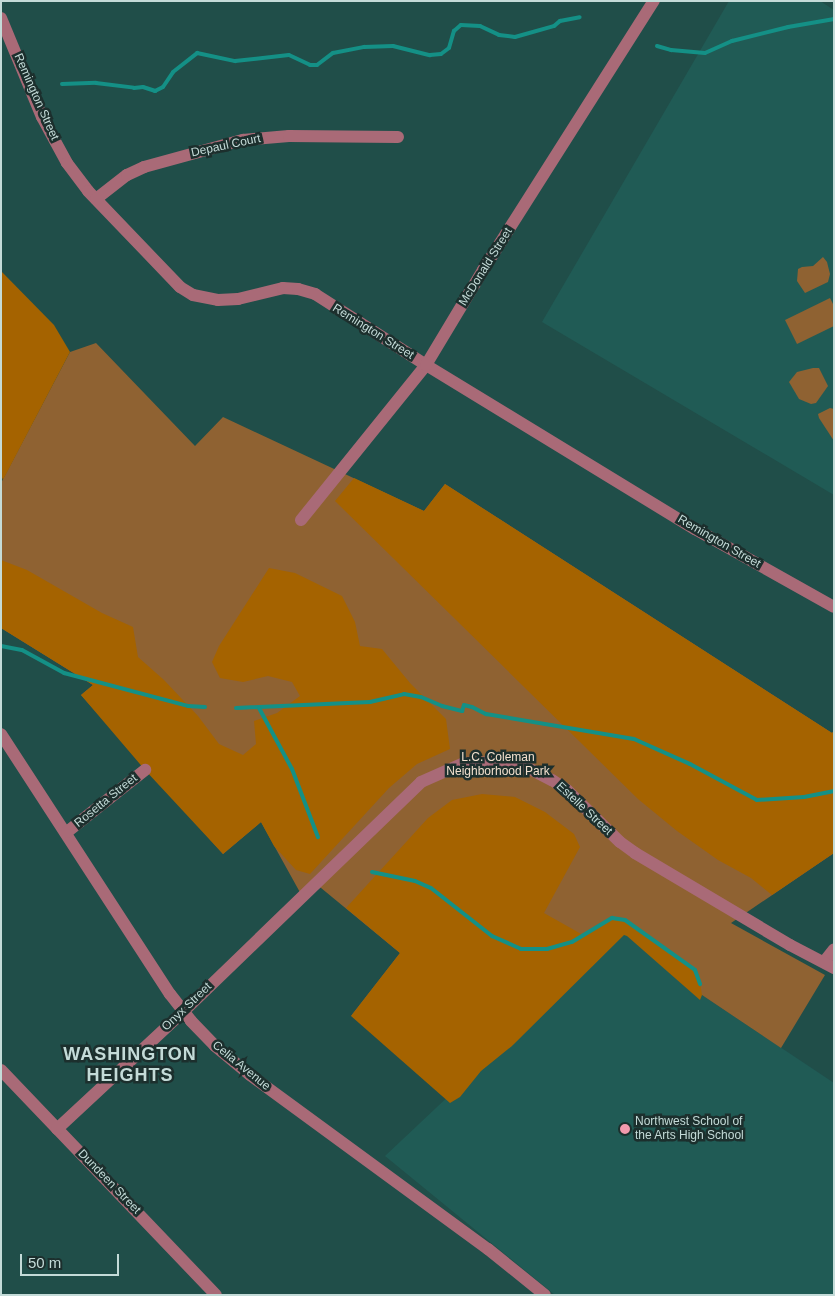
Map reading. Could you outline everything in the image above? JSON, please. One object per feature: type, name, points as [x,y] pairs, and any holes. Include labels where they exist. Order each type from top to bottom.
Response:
[{"type":"street","name":"McDonald Street","points":[[301,520],[426,365],[483,270],[654,1]]},
{"type":"street","name":"Remington Street","points":[[1,18],[51,135],[67,163],[96,198],[180,287],[192,295],[218,300],[238,299],[283,288],[307,291],[695,529],[834,607]]},
{"type":"street","name":"Depaul Court","points":[[96,198],[127,175],[144,167],[243,140],[282,136],[398,137]]},
{"type":"street","name":"Celia Avenue","points":[[1,734],[67,832],[183,1012],[227,1057],[488,1249],[545,1295]]},
{"type":"street","name":"Estelle Street","points":[[315,882],[421,782],[464,763],[505,762],[524,766],[552,780],[567,790],[620,842],[790,945],[829,965]]},
{"type":"street","name":"Rosetta Street","points":[[67,832],[145,770]]},
{"type":"street","name":"Onyx Street","points":[[57,1129],[183,1012],[315,882]]},
{"type":"street","points":[[829,965],[834,949]]},
{"type":"street","name":"Dundeen Street","points":[[1,1070],[216,1295]]},
{"type":"shaded area","points":[[729,1],[820,1],[834,10],[834,495],[542,322]]},
{"type":"shaded area","points":[[1,271],[54,325],[70,352],[3,480],[1,475]]},
{"type":"shaded area","points":[[354,478],[424,511],[445,484],[832,733],[834,731],[834,853],[772,895],[751,878],[718,860],[677,831],[638,799],[335,501]]},
{"type":"shaded area","points":[[1,560],[27,570],[102,613],[133,627],[138,657],[164,680],[198,716],[219,744],[243,755],[256,744],[254,721],[277,713],[300,696],[292,682],[268,676],[243,682],[220,678],[212,662],[219,646],[269,568],[295,573],[342,596],[355,622],[360,646],[382,649],[410,683],[446,719],[450,749],[417,764],[389,788],[310,874],[296,870],[274,846],[261,822],[223,854],[145,770],[81,695],[93,685],[1,628]]},
{"type":"shaded area","points":[[482,794],[515,797],[545,812],[574,834],[580,847],[544,913],[583,935],[612,918],[625,920],[695,970],[699,976],[702,995],[700,1000],[624,935],[512,1046],[481,1071],[460,1097],[450,1103],[351,1016],[400,953],[346,908],[428,818],[452,800]]},
{"type":"shaded area","name":"Northwest School of the Arts High School","points":[[627,928],[702,995],[834,1083],[834,1295],[555,1295],[385,1156]]},
{"type":"green space","points":[[823,257],[827,262],[830,274],[828,282],[805,293],[797,281],[798,269],[813,266]]},
{"type":"green space","points":[[830,298],[834,306],[834,326],[797,344],[785,320]]},
{"type":"green space","name":"L.C. Coleman Neighborhood Park","points":[[96,343],[195,446],[223,417],[424,511],[445,484],[832,733],[834,731],[834,853],[731,923],[825,975],[781,1048],[702,995],[627,928],[351,1016],[400,953],[315,883],[302,896],[261,822],[223,854],[81,695],[93,685],[1,628],[1,483],[70,352]]},
{"type":"green space","points":[[819,368],[828,386],[816,403],[811,404],[799,399],[789,382],[797,372]]},
{"type":"green space","points":[[830,408],[834,409],[834,441],[818,414]]},
{"type":"waterway","points":[[62,84],[96,83],[134,88],[143,87],[155,91],[163,87],[173,72],[197,53],[235,61],[289,55],[310,65],[317,65],[333,53],[364,47],[393,46],[430,55],[441,54],[449,48],[454,31],[461,25],[480,26],[499,35],[515,37],[554,26],[560,21],[580,17]]},
{"type":"waterway","points":[[657,46],[671,50],[705,53],[732,41],[788,27],[834,19]]},
{"type":"waterway","points":[[1,646],[22,650],[64,673],[188,706],[205,707]]},
{"type":"waterway","points":[[236,708],[370,702],[404,694],[421,697],[442,706],[462,711],[464,705],[486,714],[634,739],[690,764],[757,800],[804,797],[834,791]]},
{"type":"waterway","points":[[259,708],[292,769],[318,837]]},
{"type":"waterway","points":[[372,872],[415,881],[431,888],[492,936],[521,949],[547,949],[572,942],[612,918],[625,920],[695,970],[700,984]]},
{"type":"place","name":"Northwest School of the Arts High School","points":[[625,1129]]},
{"type":"district","name":"WASHINGTON HEIGHTS","points":[[130,1065]]}]
